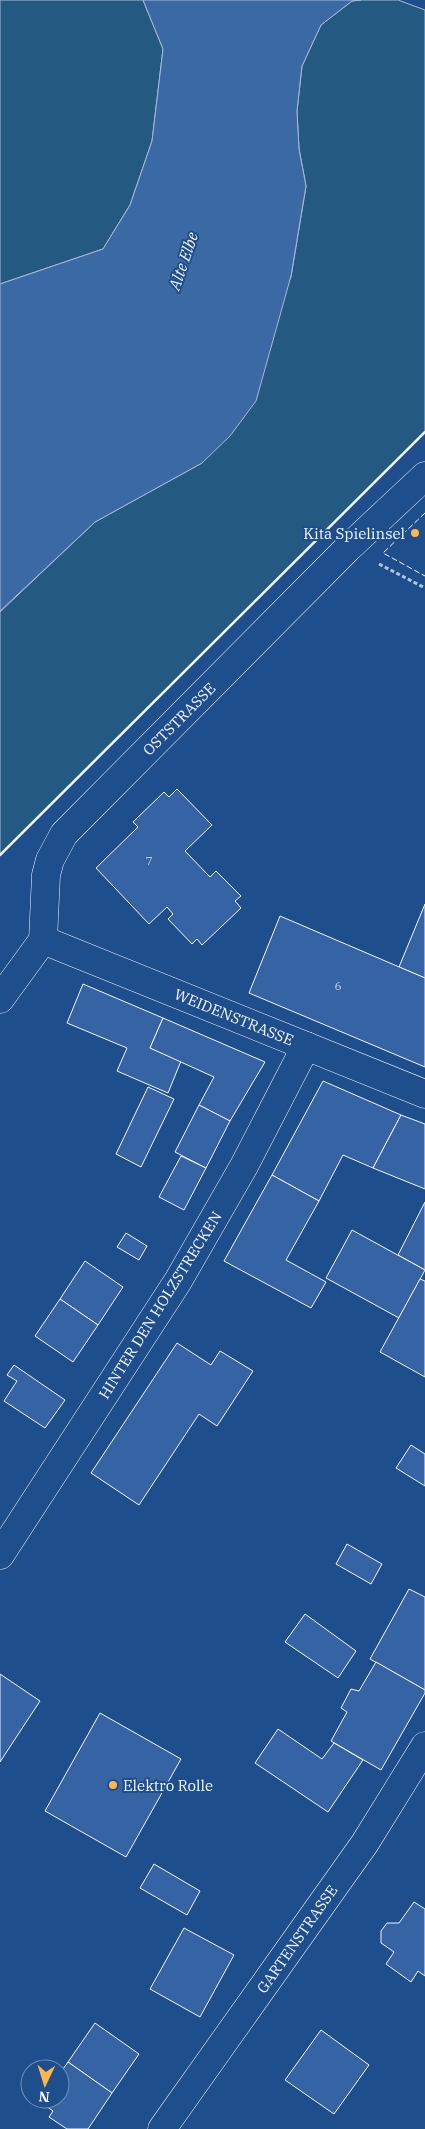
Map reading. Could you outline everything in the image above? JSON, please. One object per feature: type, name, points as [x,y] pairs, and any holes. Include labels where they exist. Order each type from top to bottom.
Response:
[{"type":"street","name":"OSTSTRASSE","points":[[43,940],[46,875],[50,860],[64,834],[348,548],[425,476]]},
{"type":"street","points":[[0,999],[43,940]]},
{"type":"street","name":"WEIDENSTRASSE","points":[[43,940],[425,1094]]},
{"type":"street","name":"HINTER DEN HOLZSTRECKEN","points":[[0,1555],[182,1274],[244,1166],[306,1046]]},
{"type":"street","name":"GARTENSTRASSE","points":[[162,2129],[365,1843],[425,1746]]},
{"type":"path","points":[[348,548],[425,588]]},
{"type":"shaded area","points":[[0,0],[143,0],[163,49],[152,141],[130,205],[103,249],[0,284]]},
{"type":"shaded area","points":[[398,0],[425,10],[425,432],[0,855],[0,612],[95,522],[202,463],[291,277],[306,186],[299,149],[297,111],[302,66],[321,25],[352,1]]},
{"type":"water","name":"Alte Elbe","points":[[143,0],[361,0],[352,1],[321,25],[302,66],[297,111],[299,149],[306,186],[291,276],[256,401],[230,436],[202,463],[95,522],[0,611],[0,284],[103,249],[130,205],[152,141],[163,49]]},
{"type":"building","points":[[177,789],[212,825],[185,851],[210,877],[216,871],[241,896],[235,901],[241,908],[202,945],[197,939],[192,944],[168,919],[173,914],[167,907],[149,924],[96,868],[138,827],[133,822],[164,792],[169,797]]},
{"type":"building","points":[[425,904],[425,978],[399,967]]},
{"type":"building","points":[[280,916],[425,978],[425,1067],[249,993]]},
{"type":"building","points":[[83,984],[163,1018],[150,1048],[181,1061],[168,1093],[117,1071],[127,1048],[67,1023]]},
{"type":"building","points":[[163,1018],[265,1062],[230,1121],[199,1105],[214,1077],[150,1048]]},
{"type":"building","points":[[323,1081],[401,1115],[373,1168],[343,1155],[319,1201],[272,1175]]},
{"type":"building","points":[[148,1087],[174,1099],[141,1167],[116,1154]]},
{"type":"building","points":[[199,1105],[230,1121],[206,1168],[175,1152]]},
{"type":"building","points":[[401,1115],[425,1124],[425,1189],[373,1168]]},
{"type":"building","points":[[181,1156],[206,1168],[184,1210],[159,1197]]},
{"type":"building","points":[[272,1175],[319,1201],[286,1260],[326,1282],[311,1308],[224,1261]]},
{"type":"building","points":[[425,1202],[425,1270],[398,1255]]},
{"type":"building","points":[[352,1230],[425,1270],[399,1318],[326,1278]]},
{"type":"building","points":[[126,1233],[147,1246],[139,1260],[117,1247]]},
{"type":"building","points":[[85,1261],[123,1287],[98,1325],[60,1299]]},
{"type":"building","points":[[420,1279],[425,1281],[425,1377],[380,1352]]},
{"type":"building","points":[[60,1299],[98,1325],[73,1362],[35,1336]]},
{"type":"building","points":[[177,1343],[211,1365],[220,1351],[253,1371],[217,1426],[199,1414],[139,1505],[91,1473]]},
{"type":"building","points":[[14,1365],[65,1400],[45,1428],[4,1401],[17,1381],[7,1375]]},
{"type":"building","points":[[411,1445],[425,1454],[425,1486],[396,1468]]},
{"type":"building","points":[[347,1544],[382,1564],[371,1584],[336,1564]]},
{"type":"building","points":[[409,1589],[425,1597],[425,1690],[370,1659]]},
{"type":"building","points":[[305,1614],[356,1651],[338,1678],[285,1642]]},
{"type":"building","points":[[376,1662],[425,1690],[381,1770],[331,1741],[347,1712],[341,1708],[351,1689],[359,1691]]},
{"type":"building","points":[[0,1674],[40,1701],[0,1762]]},
{"type":"building","name":"Elektro Rolle","points":[[100,1713],[181,1759],[126,1857],[45,1811]]},
{"type":"building","points":[[278,1729],[322,1759],[334,1743],[363,1760],[328,1812],[255,1763]]},
{"type":"building","points":[[154,1864],[200,1891],[187,1915],[140,1888]]},
{"type":"building","points":[[414,1902],[425,1909],[425,1976],[418,1971],[411,1982],[386,1964],[394,1952],[381,1943],[381,1931],[387,1923],[399,1923]]},
{"type":"building","points":[[184,1928],[234,1955],[200,2017],[150,1989]]},
{"type":"building","points":[[95,2023],[139,2054],[112,2093],[70,2063],[70,2059]]},
{"type":"building","points":[[321,2030],[369,2065],[334,2114],[285,2080]]},
{"type":"building","points":[[70,2063],[112,2093],[88,2129],[67,2129],[49,2117],[53,2111],[50,2109],[70,2109]]},
{"type":"fence","points":[[425,513],[383,553],[425,576]]},
{"type":"wall","points":[[0,855],[425,432]]},
{"type":"place","name":"Kita Spielinsel","points":[[415,533]]},
{"type":"place","name":"Elektro Rolle","points":[[113,1785]]}]
